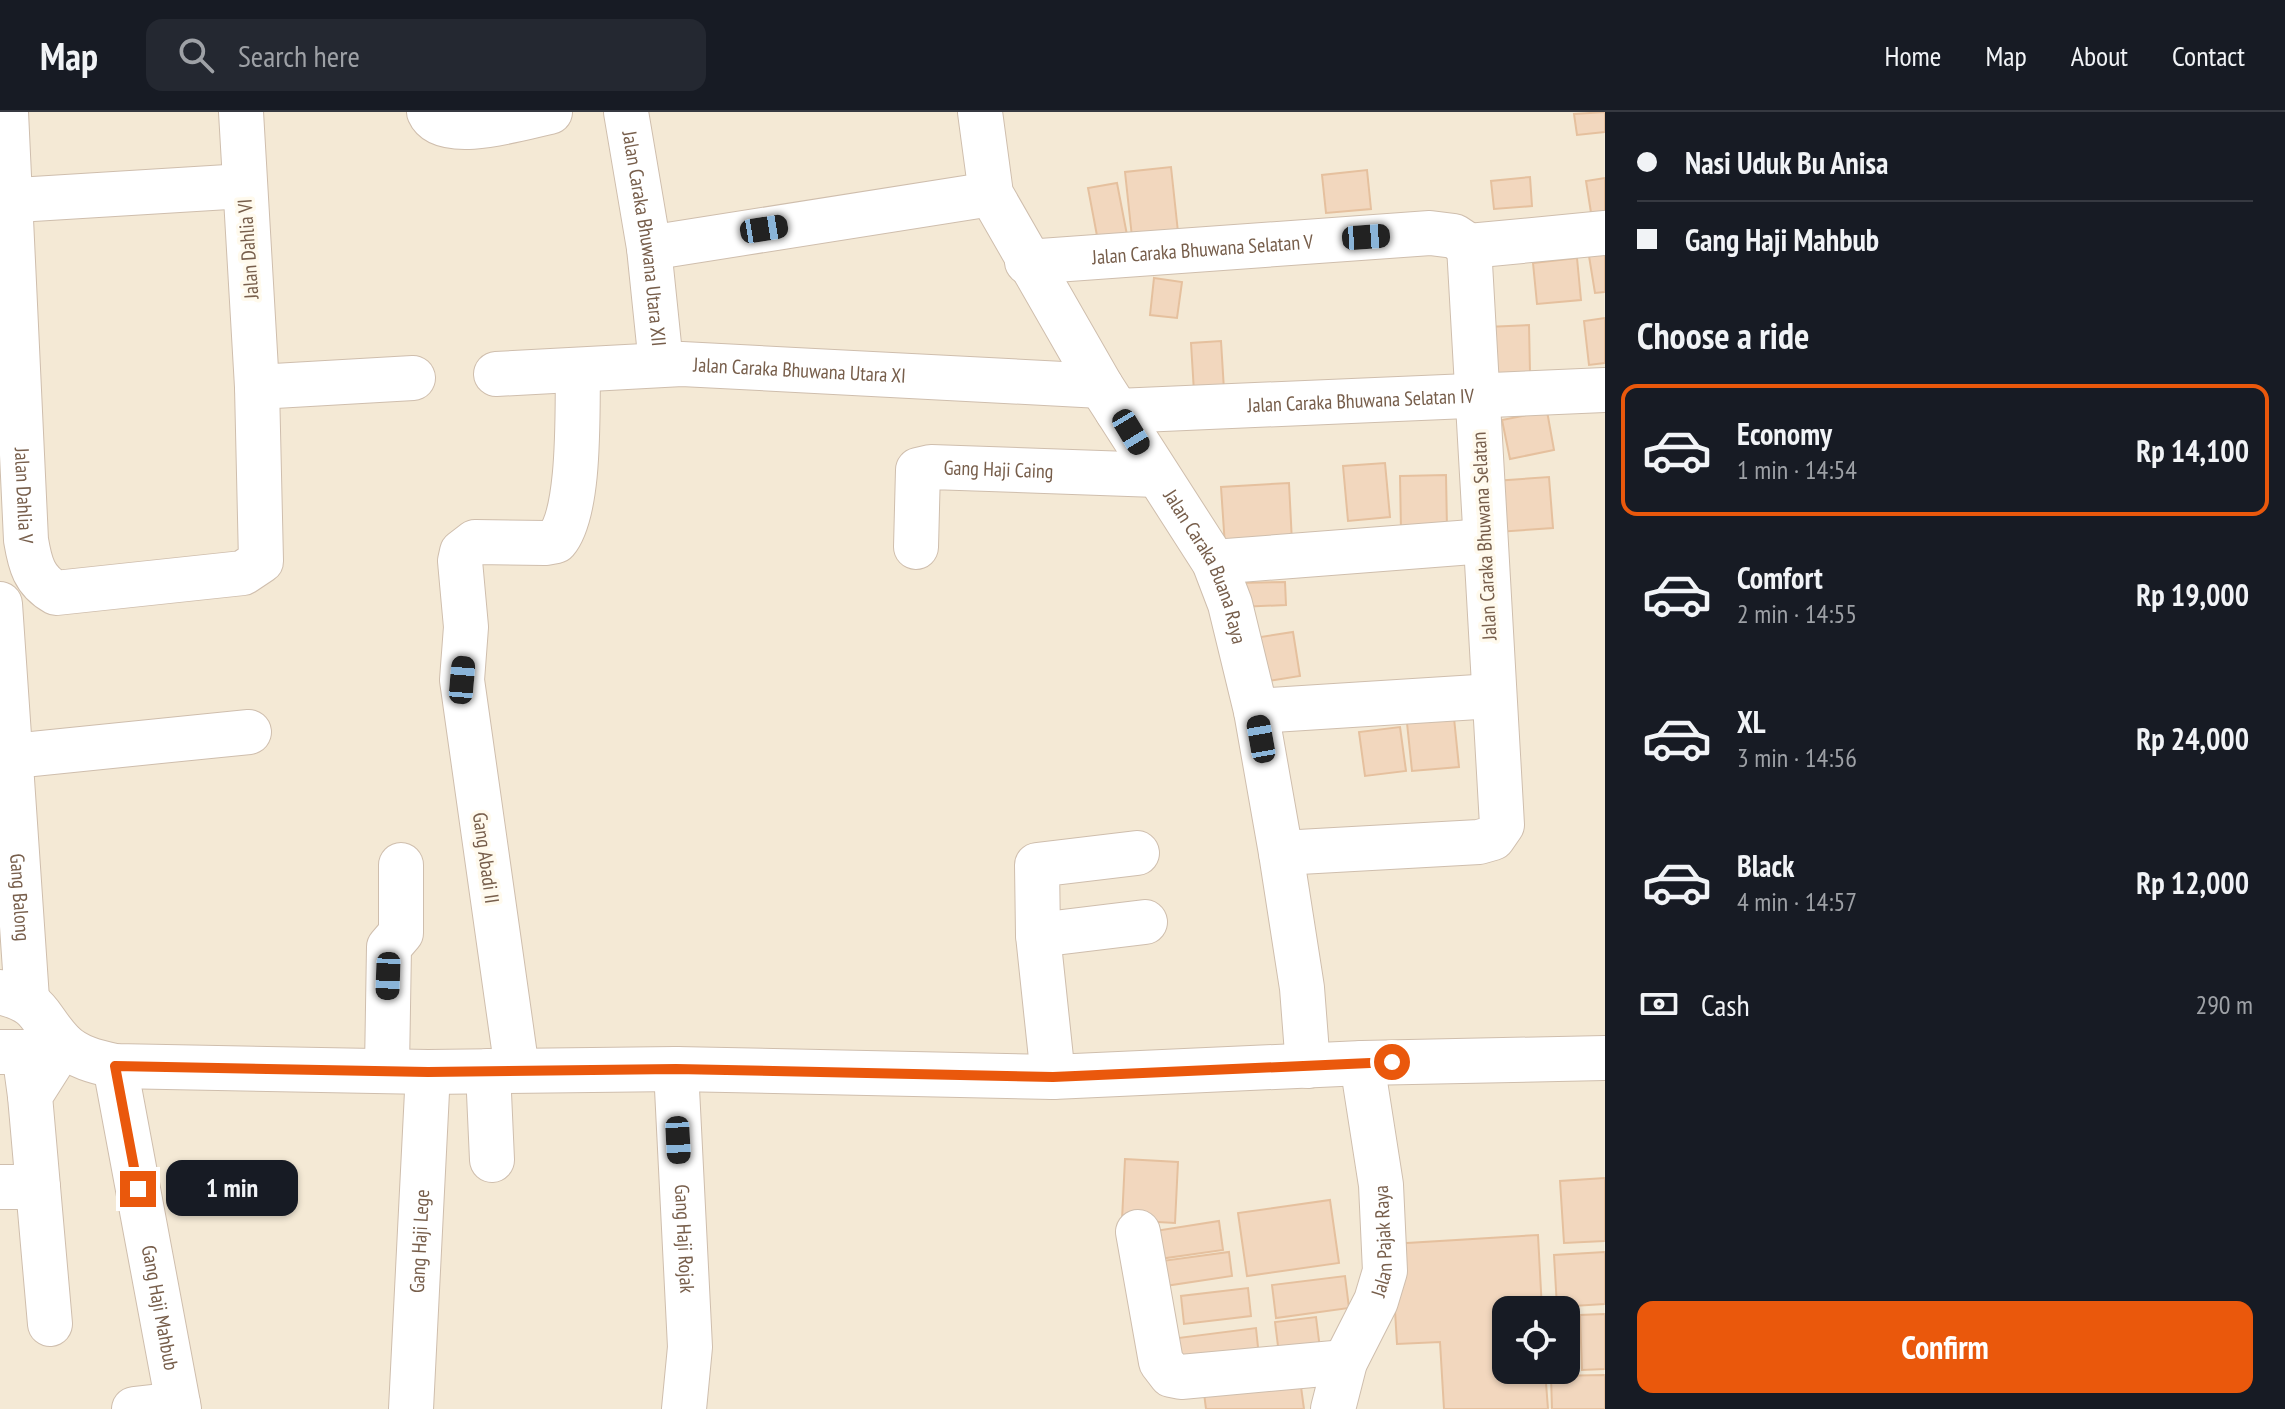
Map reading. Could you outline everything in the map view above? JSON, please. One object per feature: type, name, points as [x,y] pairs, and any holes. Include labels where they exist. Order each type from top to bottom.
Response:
[{"type":"street","points":[[6,112],[5,200],[244,186]]},
{"type":"street","name":"Jalan Dahlia VI","points":[[241,112],[263,550],[261,561],[243,573]]},
{"type":"street","points":[[447,120],[550,112]]},
{"type":"street","name":"Jalan Caraka Bhuwana Utara XII","points":[[626,112],[649,248],[661,364]]},
{"type":"street","name":"Jalan Caraka Buana Raya","points":[[980,112],[991,194],[1027,262],[1109,399],[1214,562],[1230,604],[1256,711],[1281,853],[1302,988],[1308,1066]]},
{"type":"street","points":[[649,248],[991,194]]},
{"type":"street","name":"Jalan Dahlia V","points":[[5,200],[26,540],[31,567],[43,586],[56,593],[243,573]]},
{"type":"street","name":"Jalan Caraka Bhuwana Selatan V","points":[[1027,262],[1430,233],[1454,236],[1469,246]]},
{"type":"street","points":[[1469,246],[1605,233]]},
{"type":"street","name":"Jalan Caraka Bhuwana Selatan","points":[[1281,853],[1479,842],[1493,838],[1502,825],[1469,246]]},
{"type":"street","name":"Jalan Caraka Bhuwana Utara XI","points":[[496,374],[661,364],[1109,399]]},
{"type":"street","name":"Gang Abadi II","points":[[492,1160],[502,1071],[462,680],[466,646],[462,552],[475,542],[556,541],[564,532],[573,475],[578,370]]},
{"type":"street","points":[[257,387],[413,378]]},
{"type":"street","name":"Jalan Caraka Bhuwana Selatan IV","points":[[1109,399],[1477,396],[1605,390]]},
{"type":"street","name":"Gang Haji Caing","points":[[916,547],[918,470],[931,467],[1157,475]]},
{"type":"street","points":[[1214,562],[1485,541]]},
{"type":"street","name":"Gang Balong","points":[[0,604],[13,756],[14,996]]},
{"type":"street","points":[[1256,711],[1493,696]]},
{"type":"street","points":[[13,756],[249,732]]},
{"type":"street","points":[[1053,1077],[1038,935],[1037,865],[1137,853]]},
{"type":"street","name":"Gang Haji Lege","points":[[401,865],[401,933],[389,947],[407,1070],[411,1409]]},
{"type":"street","points":[[1038,935],[1145,922]]},
{"type":"street","points":[[14,996],[45,1017],[63,1044],[89,1060],[115,1066],[502,1071],[676,1069],[1053,1077],[1362,1063],[1605,1058]]},
{"type":"street","points":[[30,1096],[63,1044]]},
{"type":"street","points":[[0,1052],[24,1052],[30,1096],[19,1187],[50,1324]]},
{"type":"street","name":"Jalan Pajak Raya","points":[[1333,1409],[1345,1362],[1376,1301],[1385,1271],[1381,1185],[1362,1063]]},
{"type":"street","name":"Gang Haji Mahbub","points":[[115,1066],[179,1406]]},
{"type":"street","name":"Gang Haji Rojak","points":[[676,1069],[690,1347],[684,1409]]},
{"type":"street","points":[[1138,1232],[1161,1362],[1171,1375],[1181,1377],[1345,1362]]},
{"type":"street","points":[[134,1409],[179,1406]]},
{"type":"shaded area","points":[[0,112],[1605,112],[1605,1409],[0,1409]]},
{"type":"building","points":[[1605,112],[1605,132],[1577,135],[1574,114]]},
{"type":"building","points":[[1171,167],[1178,232],[1132,237],[1125,172]]},
{"type":"building","points":[[1367,170],[1371,209],[1326,213],[1322,175]]},
{"type":"building","points":[[1530,177],[1532,206],[1494,209],[1491,181]]},
{"type":"building","points":[[1605,178],[1605,217],[1592,219],[1586,181]]},
{"type":"building","points":[[1117,183],[1127,235],[1098,241],[1088,188]]},
{"type":"building","points":[[1605,254],[1605,292],[1595,293],[1589,256]]},
{"type":"building","points":[[1577,258],[1581,300],[1537,304],[1533,263]]},
{"type":"building","points":[[1154,278],[1182,282],[1177,318],[1150,315]]},
{"type":"building","points":[[1605,318],[1605,363],[1589,365],[1584,321]]},
{"type":"building","points":[[1529,325],[1530,372],[1487,374],[1486,327]]},
{"type":"building","points":[[1221,341],[1224,390],[1194,392],[1191,343]]},
{"type":"building","points":[[1547,411],[1554,450],[1510,459],[1502,420]]},
{"type":"building","points":[[1385,463],[1390,517],[1348,521],[1343,466]]},
{"type":"building","points":[[1446,475],[1447,529],[1401,530],[1400,476]]},
{"type":"building","points":[[1549,477],[1553,528],[1497,532],[1494,481]]},
{"type":"building","points":[[1289,483],[1292,542],[1225,546],[1221,487]]},
{"type":"building","points":[[1285,582],[1286,605],[1239,607],[1238,583]]},
{"type":"building","points":[[1293,632],[1300,676],[1255,683],[1248,639]]},
{"type":"building","points":[[1454,718],[1459,767],[1412,771],[1407,723]]},
{"type":"building","points":[[1400,727],[1406,771],[1365,776],[1359,732]]},
{"type":"building","points":[[1125,1159],[1178,1162],[1175,1223],[1122,1220]]},
{"type":"building","points":[[1605,1178],[1605,1241],[1564,1243],[1560,1181]]},
{"type":"building","points":[[1330,1200],[1339,1263],[1247,1276],[1238,1213]]},
{"type":"building","points":[[1219,1221],[1223,1250],[1159,1259],[1155,1231]]},
{"type":"building","points":[[1538,1235],[1541,1296],[1492,1296],[1492,1384],[1546,1384],[1548,1409],[1444,1409],[1440,1342],[1397,1344],[1391,1244]]},
{"type":"building","points":[[1229,1252],[1232,1276],[1165,1286],[1162,1261]]},
{"type":"building","points":[[1605,1252],[1605,1304],[1580,1306],[1580,1296],[1556,1296],[1554,1255]]},
{"type":"building","points":[[1345,1276],[1349,1308],[1276,1318],[1272,1285]]},
{"type":"building","points":[[1248,1288],[1251,1316],[1184,1324],[1181,1296]]},
{"type":"building","points":[[1605,1314],[1605,1369],[1582,1370],[1580,1315]]},
{"type":"building","points":[[1316,1317],[1320,1349],[1279,1354],[1275,1322]]},
{"type":"building","points":[[1256,1328],[1259,1357],[1182,1367],[1178,1338]]},
{"type":"building","points":[[1299,1372],[1304,1409],[1206,1409],[1203,1385]]},
{"type":"building","points":[[1580,1375],[1605,1375],[1605,1409],[1552,1409],[1551,1384],[1580,1384]]},
{"type":"route","points":[[138,1189],[115,1066],[387,1068],[428,1072],[676,1069],[1053,1077],[1392,1062]]}]
